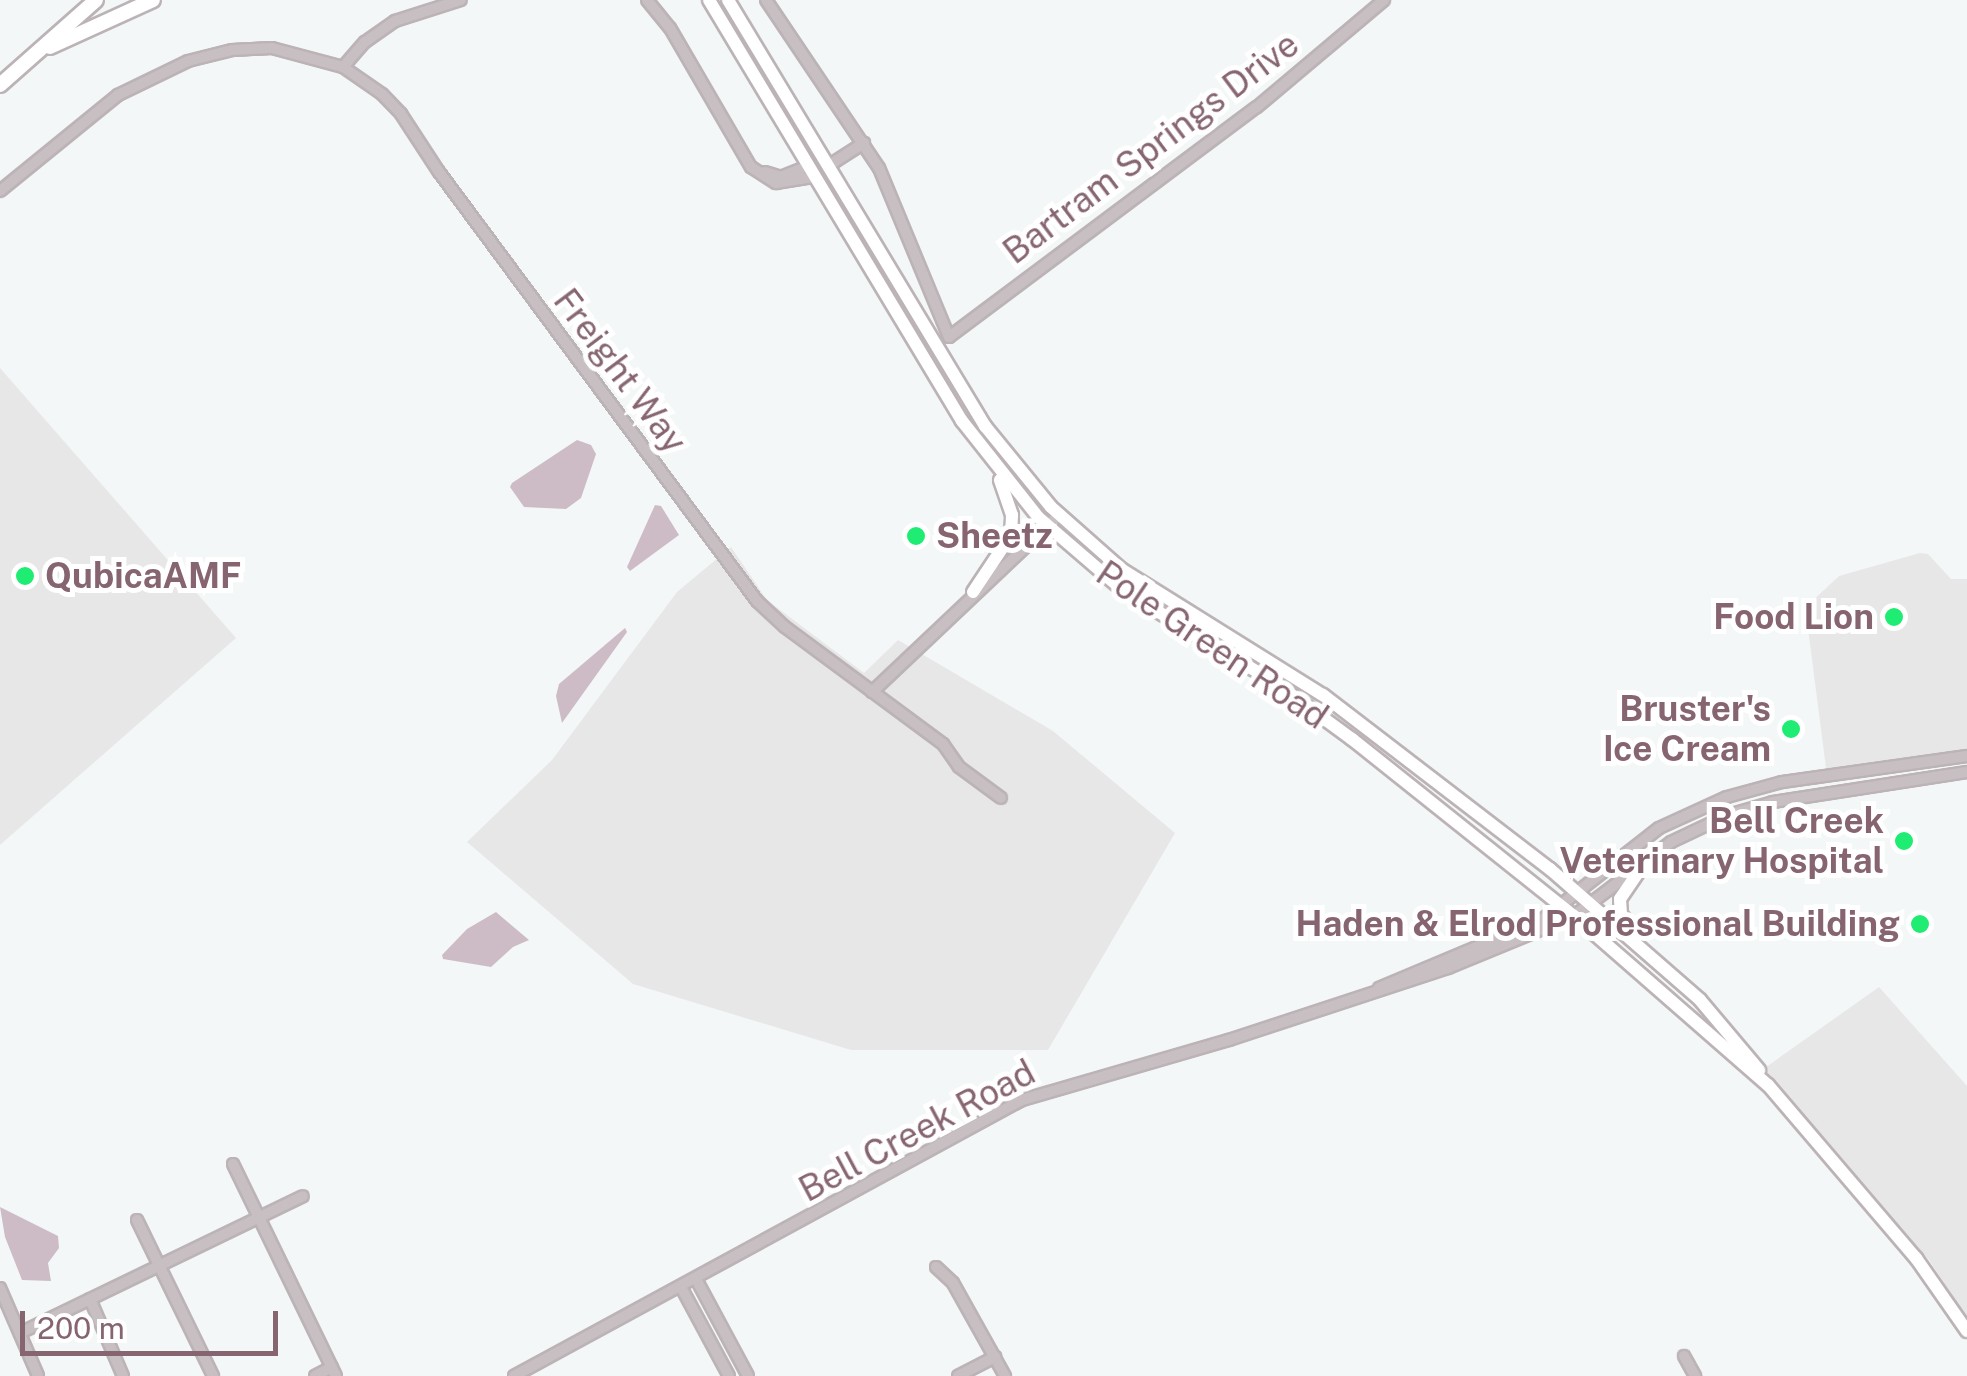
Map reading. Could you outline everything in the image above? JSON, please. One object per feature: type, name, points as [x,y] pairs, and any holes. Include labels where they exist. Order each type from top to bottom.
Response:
[{"type":"highway","points":[[0,86],[96,0]]},
{"type":"highway","points":[[36,54],[153,0]]},
{"type":"main road","name":"Pole Green Road","points":[[709,0],[990,460],[1047,526],[1124,591],[1309,707],[1574,916],[1768,1085],[1916,1258],[1967,1331]]},
{"type":"main road","name":"Pole Green Road","points":[[728,0],[985,426],[1059,515],[1134,578],[1323,694],[1592,903],[1700,1000],[1750,1056],[1768,1085]]},
{"type":"main road","points":[[809,166],[828,166],[826,178],[849,218],[855,244]]},
{"type":"main road","points":[[974,592],[1005,549],[1012,526],[1009,500],[990,460]]},
{"type":"main road","points":[[1648,858],[1621,893],[1621,914],[1700,1000]]},
{"type":"street","points":[[342,67],[365,42],[395,22],[461,0]]},
{"type":"street","points":[[648,0],[759,168],[780,176],[809,166]]},
{"type":"street","points":[[766,0],[864,143],[828,166]]},
{"type":"street","name":"Bartram Springs Drive","points":[[864,143],[888,186],[949,337],[1264,102],[1384,0]]},
{"type":"street","name":"Freight Way","points":[[0,191],[98,109],[175,66],[216,53],[272,48],[342,67],[382,94],[401,114],[429,159],[757,600],[943,744],[959,767],[1002,798]]},
{"type":"street","points":[[872,692],[1059,515]]},
{"type":"street","name":"Bell Creek Road","points":[[1369,993],[1562,907],[1659,828],[1727,796],[1782,782],[1967,756]]},
{"type":"street","name":"Bell Creek Road","points":[[514,1376],[1022,1100],[1448,968],[1574,916],[1648,858],[1698,828],[1758,806],[1967,772]]},
{"type":"street","points":[[233,1164],[334,1371],[316,1376]]},
{"type":"street","points":[[20,1333],[302,1196]]},
{"type":"street","points":[[137,1220],[213,1376]]},
{"type":"street","points":[[936,1267],[953,1283],[1005,1376]]},
{"type":"street","points":[[696,1279],[748,1376]]},
{"type":"street","points":[[681,1287],[729,1376]]},
{"type":"street","points":[[0,1288],[38,1376]]},
{"type":"street","points":[[90,1299],[124,1376]]},
{"type":"street","points":[[1684,1356],[1695,1376]]},
{"type":"street","points":[[958,1376],[996,1357]]},
{"type":"shaded area","points":[[0,368],[236,638],[0,845]]},
{"type":"shaded area","points":[[577,440],[591,445],[596,454],[581,498],[566,509],[524,507],[510,487],[512,483]]},
{"type":"shaded area","points":[[655,505],[661,506],[679,535],[630,571],[627,567]]},
{"type":"shaded area","points":[[731,547],[767,600],[864,673],[898,640],[1053,731],[1175,833],[1048,1050],[851,1050],[633,984],[467,842],[552,760],[677,592]]},
{"type":"shaded area","points":[[1928,554],[1951,579],[1967,579],[1967,756],[1827,776],[1806,613],[1809,604],[1839,576]]},
{"type":"shaded area","points":[[625,628],[627,632],[562,723],[556,696],[559,684]]},
{"type":"shaded area","points":[[496,912],[529,940],[513,947],[491,967],[443,959],[442,955],[467,929]]},
{"type":"shaded area","points":[[1879,987],[1967,1086],[1967,1318],[1929,1260],[1759,1072]]},
{"type":"shaded area","points":[[0,1207],[58,1236],[59,1248],[48,1263],[51,1281],[22,1280],[5,1237]]},
{"type":"place","name":"Sheetz","points":[[916,536]]},
{"type":"place","name":"QubicaAMF","points":[[25,576]]},
{"type":"place","name":"Food Lion","points":[[1894,617]]},
{"type":"place","name":"Bruster's Ice Cream","points":[[1791,729]]},
{"type":"place","name":"Bell Creek Veterinary Hospital","points":[[1904,841]]},
{"type":"place","name":"Haden & Elrod Professional Building","points":[[1920,924]]}]
